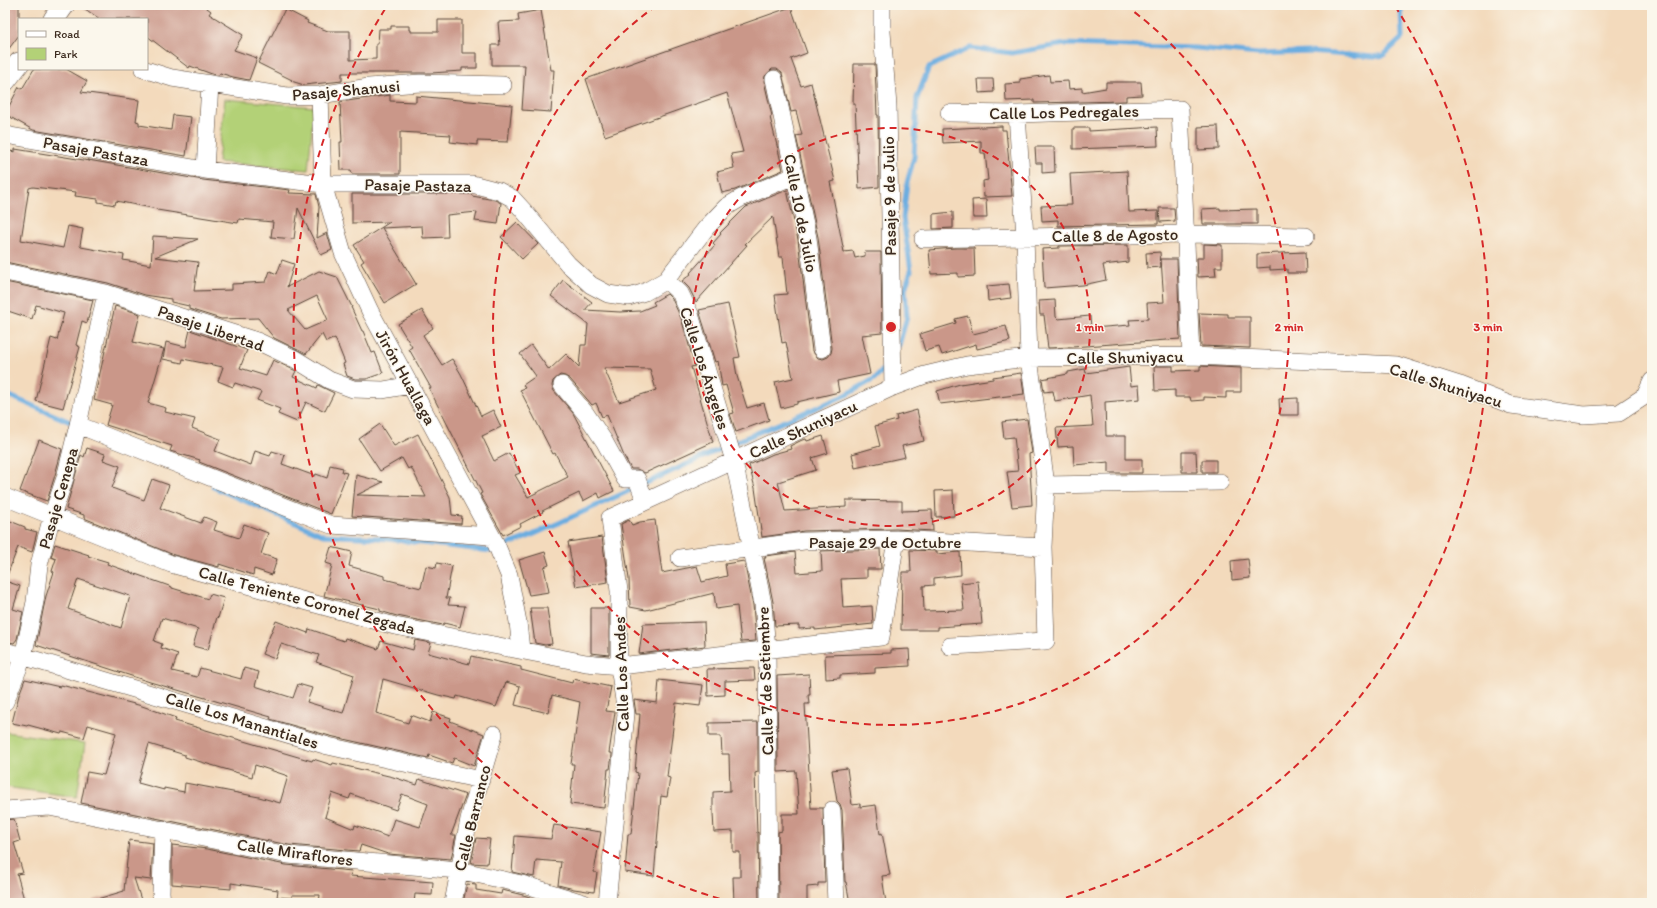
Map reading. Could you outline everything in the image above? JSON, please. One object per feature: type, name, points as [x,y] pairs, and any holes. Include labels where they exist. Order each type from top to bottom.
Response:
[{"type":"street","name":"Pasaje 9 de Julio","points":[[882,5],[882,32],[888,106],[893,387]]},
{"type":"street","points":[[5,81],[18,64]]},
{"type":"street","name":"Pasaje Shanusi","points":[[146,70],[172,78],[287,96],[320,95],[369,87],[420,83],[503,85]]},
{"type":"street","name":"Calle 10 de Julio","points":[[774,79],[808,238],[822,349]]},
{"type":"street","points":[[204,170],[210,84]]},
{"type":"street","name":"Jirón Huallaga","points":[[320,95],[323,184],[343,253],[370,311],[496,544],[508,575],[518,622],[520,650]]},
{"type":"street","name":"Calle Los Pedregales","points":[[949,113],[1017,114],[1180,109],[1185,234]]},
{"type":"street","points":[[950,646],[1046,641],[1043,547],[1046,485],[1030,358],[1025,237],[1017,114]]},
{"type":"street","name":"Pasaje Pastaza","points":[[5,134],[204,170],[323,184],[472,184],[499,191],[512,198],[568,264],[591,285],[608,294],[629,297],[645,292],[666,280],[706,228],[726,207],[741,198],[794,176]]},
{"type":"street","points":[[1185,234],[1191,356]]},
{"type":"street","name":"Calle 8 de Agosto","points":[[923,239],[1185,234],[1306,236]]},
{"type":"street","name":"Pasaje Libertad","points":[[5,272],[106,293],[257,341],[295,359],[329,380],[353,389],[383,390],[411,385]]},
{"type":"street","name":"Calle Los Ángeles","points":[[666,280],[680,293],[690,314],[734,461]]},
{"type":"street","name":"Pasaje Cenepa","points":[[5,702],[23,657],[35,602],[39,565],[52,516],[65,478],[78,425],[106,293]]},
{"type":"street","name":"Calle Shuniyacu","points":[[610,518],[893,387],[925,375],[967,365],[1030,358],[1191,356],[1397,365],[1460,385],[1511,405],[1584,415],[1620,413],[1644,396],[1652,382]]},
{"type":"street","points":[[562,385],[586,414],[604,441],[625,479],[636,479],[645,501]]},
{"type":"street","points":[[78,425],[332,525],[496,544]]},
{"type":"street","name":"Calle 7 de Setiembre","points":[[734,461],[763,604],[767,649],[769,903]]},
{"type":"street","points":[[1046,485],[1220,482]]},
{"type":"street","name":"Calle Teniente Coronel Zegada","points":[[5,497],[171,564],[395,626],[586,663],[619,666],[881,637],[896,539]]},
{"type":"street","name":"Calle Los Andes","points":[[607,903],[626,714],[619,666],[619,592],[610,518]]},
{"type":"street","name":"Pasaje 29 de Octubre","points":[[680,558],[804,541],[896,539],[1043,547]]},
{"type":"street","name":"Calle Los Manantiales","points":[[5,651],[328,746],[481,780]]},
{"type":"street","name":"Calle Barranco","points":[[453,903],[458,870],[469,819],[494,734]]},
{"type":"street","name":"Calle Miraflores","points":[[5,810],[49,807],[288,855],[458,870],[526,885],[584,903]]},
{"type":"street","points":[[832,810],[836,903]]},
{"type":"street","points":[[162,903],[163,829]]},
{"type":"green space","points":[[225,99],[314,107],[308,170],[218,162]]},
{"type":"green space","points":[[5,732],[85,743],[77,797],[5,787]]},
{"type":"building","points":[[5,5],[19,5],[18,36],[5,54]]},
{"type":"building","points":[[79,5],[203,5],[211,11],[209,14],[243,35],[234,50],[257,58],[249,80],[220,73],[219,75],[212,74],[190,66],[189,68],[148,37],[148,18],[98,18]]},
{"type":"building","points":[[791,7],[807,53],[791,59],[801,86],[811,83],[835,181],[830,182],[844,252],[853,251],[855,258],[865,256],[865,252],[881,252],[882,333],[862,335],[870,374],[837,381],[839,392],[797,402],[797,404],[781,408],[775,382],[793,378],[786,342],[782,343],[775,295],[787,294],[783,257],[779,257],[773,217],[745,244],[747,245],[696,302],[689,288],[682,281],[691,274],[690,273],[715,245],[713,243],[721,234],[720,233],[746,207],[787,190],[798,240],[812,351],[818,358],[823,359],[828,357],[831,353],[832,348],[818,237],[796,136],[802,135],[796,111],[791,112],[782,73],[777,69],[772,69],[765,76],[764,81],[772,116],[770,117],[783,170],[735,190],[722,193],[717,172],[734,168],[731,154],[743,152],[727,93],[605,136],[586,79]]},
{"type":"building","points":[[285,9],[308,21],[307,23],[328,31],[350,31],[350,60],[376,59],[376,44],[378,44],[379,29],[391,29],[391,26],[409,26],[409,30],[411,30],[411,32],[438,32],[438,20],[462,20],[462,53],[477,53],[477,68],[462,68],[462,71],[431,73],[342,73],[342,81],[304,85],[291,81],[292,80],[258,63]]},
{"type":"building","points":[[541,10],[551,70],[554,70],[551,112],[522,110],[525,65],[492,65],[492,45],[500,45],[498,22],[519,21],[518,14]]},
{"type":"building","points":[[854,64],[875,64],[878,115],[879,187],[859,189],[855,104],[853,104]]},
{"type":"building","points":[[33,70],[68,70],[87,81],[81,92],[139,100],[136,121],[139,122],[139,125],[171,130],[173,115],[191,117],[186,156],[33,130],[5,114],[19,87],[22,89]]},
{"type":"building","points":[[1049,75],[1050,82],[1068,81],[1069,89],[1082,88],[1082,92],[1106,88],[1106,82],[1141,82],[1142,95],[1126,96],[1126,101],[1034,103],[1034,100],[1006,101],[1005,84],[1020,83],[1020,79]]},
{"type":"building","points":[[978,79],[993,79],[994,92],[979,93]]},
{"type":"building","points":[[390,95],[390,101],[416,102],[416,96],[512,105],[508,142],[477,141],[477,145],[450,142],[451,135],[400,132],[400,174],[352,174],[351,170],[341,170],[340,142],[342,142],[340,102]]},
{"type":"building","points":[[1002,126],[1002,130],[1006,130],[1012,196],[984,197],[983,181],[988,180],[985,153],[981,153],[981,141],[943,143],[942,129]]},
{"type":"building","points":[[1218,126],[1219,149],[1198,150],[1198,127]]},
{"type":"building","points":[[1157,127],[1158,146],[1073,149],[1073,128],[1089,128],[1089,131]]},
{"type":"building","points":[[1035,147],[1054,147],[1055,172],[1042,173],[1042,163],[1036,163]]},
{"type":"building","points":[[15,149],[203,180],[290,190],[289,193],[316,194],[319,207],[317,238],[327,233],[332,250],[321,255],[298,208],[294,239],[271,237],[273,222],[239,219],[238,223],[157,210],[116,201],[115,205],[98,202],[98,199],[75,196],[76,192],[33,187],[29,188],[21,240],[63,248],[68,226],[83,229],[80,245],[81,247],[124,255],[123,260],[151,265],[153,236],[198,239],[155,257],[198,262],[194,291],[232,290],[232,284],[266,282],[270,271],[277,274],[282,260],[294,264],[287,287],[319,271],[337,277],[372,353],[375,352],[383,373],[366,379],[355,379],[347,376],[343,364],[345,363],[335,338],[326,342],[322,334],[306,354],[274,338],[258,318],[221,319],[189,309],[189,306],[171,302],[171,299],[145,295],[108,283],[5,262],[5,213],[8,196],[5,195],[5,150],[15,152]],"holes":[[[317,296],[328,320],[305,330],[288,310]]]},
{"type":"building","points":[[1127,171],[1129,212],[1158,211],[1158,224],[1058,226],[1058,220],[1042,221],[1041,206],[1072,205],[1070,174]]},
{"type":"building","points":[[352,194],[471,194],[472,196],[495,200],[501,203],[498,224],[475,221],[477,212],[447,215],[448,237],[423,238],[422,226],[382,228],[416,284],[385,303],[361,263],[364,261],[354,245],[390,222],[352,223]]},
{"type":"building","points":[[986,199],[987,218],[973,218],[972,200]]},
{"type":"building","points":[[1159,208],[1174,208],[1175,221],[1160,222]]},
{"type":"building","points":[[1220,208],[1220,210],[1257,209],[1257,224],[1203,224],[1202,209]]},
{"type":"building","points":[[953,212],[953,228],[933,229],[933,214]]},
{"type":"building","points":[[517,222],[538,244],[522,259],[501,237]]},
{"type":"building","points":[[1204,244],[1222,245],[1222,267],[1215,267],[1216,276],[1198,277],[1197,258],[1204,258]]},
{"type":"building","points":[[1128,245],[1128,262],[1103,265],[1106,280],[1083,285],[1044,288],[1042,249],[1059,248],[1059,246]]},
{"type":"building","points":[[974,248],[975,276],[958,277],[958,273],[931,274],[929,250]]},
{"type":"building","points":[[1160,252],[1161,267],[1147,268],[1146,253]]},
{"type":"building","points":[[1305,252],[1306,273],[1287,273],[1287,269],[1270,270],[1270,267],[1257,268],[1257,254]]},
{"type":"building","points":[[1161,259],[1177,259],[1180,339],[1048,348],[1044,315],[1040,315],[1039,301],[1055,300],[1056,317],[1058,319],[1090,316],[1091,327],[1093,328],[1130,325],[1129,320],[1148,319],[1147,303],[1164,302]]},
{"type":"building","points":[[563,280],[592,302],[585,310],[620,312],[640,311],[655,305],[653,302],[667,294],[672,299],[681,318],[695,366],[691,367],[713,442],[645,473],[637,469],[631,469],[607,415],[602,417],[596,403],[592,405],[570,379],[560,375],[553,381],[552,386],[554,391],[573,413],[614,491],[600,498],[598,493],[583,501],[579,493],[542,511],[543,512],[520,524],[521,526],[503,535],[480,494],[482,493],[429,388],[431,388],[409,349],[412,347],[398,324],[422,310],[433,328],[423,335],[442,365],[452,359],[461,374],[481,416],[493,410],[501,427],[482,436],[494,461],[509,453],[520,473],[515,475],[528,497],[568,477],[555,453],[553,454],[520,390],[525,388],[523,385],[536,376],[520,354],[531,345],[549,370],[566,354],[579,367],[581,345],[586,345],[588,324],[551,296]],"holes":[[[604,368],[650,369],[656,390],[619,402]]]},
{"type":"building","points":[[5,282],[93,300],[87,323],[82,321],[76,345],[80,347],[63,408],[36,401],[51,338],[57,340],[64,313],[36,305],[32,319],[5,310]]},
{"type":"building","points":[[1009,284],[1011,298],[988,301],[987,286]]},
{"type":"building","points":[[728,304],[740,357],[734,358],[737,376],[747,408],[764,403],[769,420],[736,432],[730,414],[734,413],[726,385],[722,386],[718,361],[715,362],[699,310]]},
{"type":"building","points":[[115,306],[140,314],[133,342],[164,349],[148,403],[166,408],[165,412],[195,419],[192,428],[220,439],[215,451],[251,465],[255,451],[270,456],[272,451],[285,455],[282,464],[315,476],[316,474],[327,478],[330,465],[343,468],[342,472],[347,473],[331,514],[199,462],[200,460],[170,451],[172,446],[106,425],[112,405],[94,400]]},
{"type":"building","points":[[1199,313],[1228,314],[1228,317],[1250,317],[1250,348],[1201,346]]},
{"type":"building","points":[[968,316],[973,334],[1006,326],[1010,341],[977,349],[976,344],[942,355],[939,347],[925,351],[920,334],[956,323],[955,319]]},
{"type":"building","points":[[190,330],[247,350],[240,368],[266,376],[273,360],[296,371],[293,377],[317,388],[318,385],[334,393],[325,411],[306,402],[297,422],[278,414],[280,409],[257,400],[261,392],[235,383],[233,387],[218,381],[223,367],[183,359],[182,363],[163,359],[166,342],[186,347]]},
{"type":"building","points":[[1154,366],[1173,366],[1173,371],[1200,370],[1200,366],[1241,368],[1241,392],[1226,392],[1226,398],[1204,397],[1204,400],[1191,401],[1190,397],[1175,397],[1175,390],[1155,391]]},
{"type":"building","points":[[1129,367],[1131,386],[1139,385],[1140,399],[1105,402],[1106,436],[1126,436],[1126,459],[1142,459],[1142,473],[1109,473],[1109,462],[1074,465],[1073,446],[1058,447],[1056,428],[1093,426],[1090,395],[1055,401],[1053,391],[1044,392],[1042,379],[1085,369],[1086,373]]},
{"type":"building","points":[[1021,373],[1024,394],[940,404],[937,391],[960,384]]},
{"type":"building","points":[[1298,398],[1298,415],[1280,415],[1279,399]]},
{"type":"building","points":[[917,410],[924,441],[902,446],[905,457],[855,468],[852,454],[880,446],[875,426],[897,420],[896,416]]},
{"type":"building","points":[[1027,419],[1032,453],[1029,454],[1032,505],[1012,507],[1007,472],[1018,471],[1014,437],[1004,438],[1002,422]]},
{"type":"building","points":[[380,424],[394,446],[418,434],[450,497],[452,515],[462,516],[461,524],[352,516],[356,475],[383,482],[357,495],[426,497],[411,467],[408,469],[402,458],[380,471],[359,439]]},
{"type":"building","points":[[823,436],[828,453],[812,458],[816,470],[778,482],[785,511],[846,507],[846,500],[902,501],[902,511],[932,510],[933,531],[896,529],[804,531],[762,537],[755,488],[749,465],[773,454],[791,449],[790,446],[802,440],[806,439],[807,441]]},
{"type":"building","points":[[39,440],[62,449],[47,501],[20,491]]},
{"type":"building","points":[[87,448],[105,454],[103,460],[120,466],[112,488],[144,500],[152,479],[169,485],[160,508],[201,523],[204,517],[217,522],[214,530],[239,538],[244,524],[268,533],[261,554],[277,559],[272,575],[254,569],[253,575],[219,564],[219,567],[174,555],[84,518],[84,515],[66,509],[81,455],[84,457]]},
{"type":"building","points":[[1182,452],[1196,452],[1197,472],[1182,472]]},
{"type":"building","points":[[1202,460],[1216,460],[1216,472],[1202,472]]},
{"type":"building","points":[[953,490],[954,516],[936,517],[935,491]]},
{"type":"building","points":[[5,519],[25,527],[25,529],[37,532],[32,552],[18,547],[6,578],[5,577]]},
{"type":"building","points":[[629,520],[632,525],[640,522],[655,520],[662,573],[697,566],[702,582],[727,576],[725,564],[744,561],[753,605],[756,641],[741,642],[737,606],[716,609],[714,593],[646,610],[630,607],[629,579],[621,524]]},
{"type":"building","points":[[602,537],[608,582],[576,587],[568,542]]},
{"type":"building","points":[[55,544],[108,562],[107,564],[172,588],[208,599],[210,594],[224,598],[208,650],[193,646],[198,629],[162,618],[154,641],[162,644],[161,648],[178,654],[172,671],[197,677],[200,668],[241,679],[244,668],[259,672],[255,686],[293,698],[298,684],[312,688],[307,702],[343,713],[354,675],[316,662],[319,655],[281,644],[275,659],[262,654],[276,621],[308,633],[309,629],[344,641],[345,638],[378,649],[381,641],[413,650],[415,640],[431,643],[428,653],[469,664],[471,656],[521,667],[521,670],[572,683],[573,679],[611,687],[606,711],[615,712],[609,753],[612,753],[612,755],[610,769],[608,769],[604,808],[570,804],[574,764],[571,764],[580,702],[552,695],[548,713],[515,705],[520,686],[506,682],[496,707],[457,696],[456,699],[438,695],[383,679],[376,713],[408,723],[411,715],[430,722],[433,712],[451,718],[450,721],[484,734],[474,766],[454,758],[452,763],[429,755],[428,758],[330,736],[270,719],[271,717],[150,682],[36,645],[46,596],[54,572],[52,571],[56,559],[51,557]],"holes":[[[78,579],[130,596],[121,628],[68,609]]]},
{"type":"building","points":[[331,547],[352,552],[349,566],[384,576],[384,579],[421,588],[426,566],[436,568],[437,563],[452,566],[446,598],[450,598],[448,605],[465,606],[460,627],[397,616],[380,611],[380,609],[324,596],[332,565],[326,563]]},
{"type":"building","points":[[880,549],[881,569],[867,569],[867,578],[841,579],[843,608],[872,606],[873,624],[815,630],[815,628],[799,629],[799,625],[775,626],[773,602],[764,558],[766,558],[765,556],[795,552],[797,573],[822,571],[821,551]]},
{"type":"building","points":[[910,550],[937,551],[937,554],[960,552],[961,575],[934,578],[934,585],[923,586],[924,611],[964,610],[961,583],[978,581],[982,624],[938,627],[938,630],[901,630],[902,572],[911,572]]},
{"type":"building","points":[[545,552],[549,565],[544,567],[549,592],[529,595],[519,560]]},
{"type":"building","points":[[1248,559],[1250,578],[1232,580],[1231,561]]},
{"type":"building","points":[[5,581],[20,586],[13,609],[23,612],[17,639],[14,643],[5,641]]},
{"type":"building","points":[[530,608],[547,608],[552,644],[545,645],[535,643]]},
{"type":"building","points":[[591,608],[609,608],[609,655],[591,653]]},
{"type":"building","points":[[704,622],[705,646],[639,654],[643,624]]},
{"type":"building","points":[[909,649],[910,666],[875,668],[875,673],[840,675],[840,678],[826,679],[825,655],[891,653],[891,650]]},
{"type":"building","points":[[754,668],[755,680],[725,681],[725,695],[708,696],[707,669]]},
{"type":"building","points":[[809,674],[809,704],[805,704],[811,808],[823,808],[825,883],[818,883],[818,886],[807,887],[807,903],[779,903],[778,832],[782,831],[782,814],[799,814],[796,771],[778,772],[777,676]]},
{"type":"building","points":[[25,679],[60,687],[61,685],[142,706],[176,718],[175,721],[312,761],[313,759],[332,765],[333,763],[393,777],[417,785],[419,779],[466,795],[451,835],[456,835],[451,859],[388,854],[361,845],[359,851],[289,845],[81,803],[87,772],[104,775],[116,733],[88,725],[84,738],[62,732],[61,734],[28,725],[12,723],[19,695]],"holes":[[[149,744],[185,755],[185,757],[252,777],[255,765],[288,776],[280,803],[259,797],[185,783],[184,792],[164,788],[164,790],[138,783]],[[332,793],[349,799],[351,794],[396,810],[402,794],[428,804],[420,827],[394,819],[388,837],[355,825],[354,829],[325,817]]]},
{"type":"building","points":[[659,680],[703,685],[700,706],[676,703],[667,777],[670,778],[667,797],[661,796],[654,876],[625,872],[628,834],[631,834],[638,773],[635,772],[640,714],[636,714],[634,700],[657,703]]},
{"type":"building","points":[[758,722],[758,772],[755,773],[759,903],[734,903],[733,877],[740,877],[740,852],[733,852],[733,831],[714,832],[713,813],[713,792],[730,791],[729,754],[722,754],[721,736],[709,736],[709,723]]},
{"type":"building","points":[[847,768],[852,805],[860,804],[860,807],[876,805],[880,834],[882,833],[890,875],[882,876],[886,903],[850,903],[845,882],[842,810],[837,801],[832,770]]},
{"type":"building","points":[[14,819],[20,841],[14,843],[23,873],[17,874],[25,903],[5,903],[5,820]]},
{"type":"building","points":[[554,825],[601,832],[594,872],[597,873],[594,892],[558,885],[561,862],[536,860],[534,877],[512,872],[515,836],[551,839]]},
{"type":"building","points":[[476,838],[490,839],[487,864],[471,863]]},
{"type":"building","points":[[129,840],[153,843],[151,880],[134,878],[142,903],[94,903],[94,900],[124,891]]},
{"type":"building","points":[[172,845],[207,849],[286,865],[352,871],[350,876],[433,882],[432,895],[415,894],[414,903],[319,903],[320,895],[292,895],[292,898],[277,897],[278,890],[231,883],[231,889],[172,884]]},
{"type":"building","points":[[467,884],[476,885],[476,890],[501,894],[502,890],[523,895],[533,898],[532,903],[463,903]]},
{"type":"waterway","points":[[899,345],[907,317],[905,289],[911,271],[903,218],[907,183],[914,157],[917,98],[929,67],[970,48],[1012,53],[1065,44],[1196,48],[1258,54],[1308,52],[1374,57],[1384,55],[1402,38],[1401,5]]},
{"type":"waterway","points":[[213,487],[323,535],[379,538],[491,551],[528,537],[738,441],[846,395],[876,378],[888,364]]},
{"type":"waterway","points":[[5,394],[75,424]]}]
